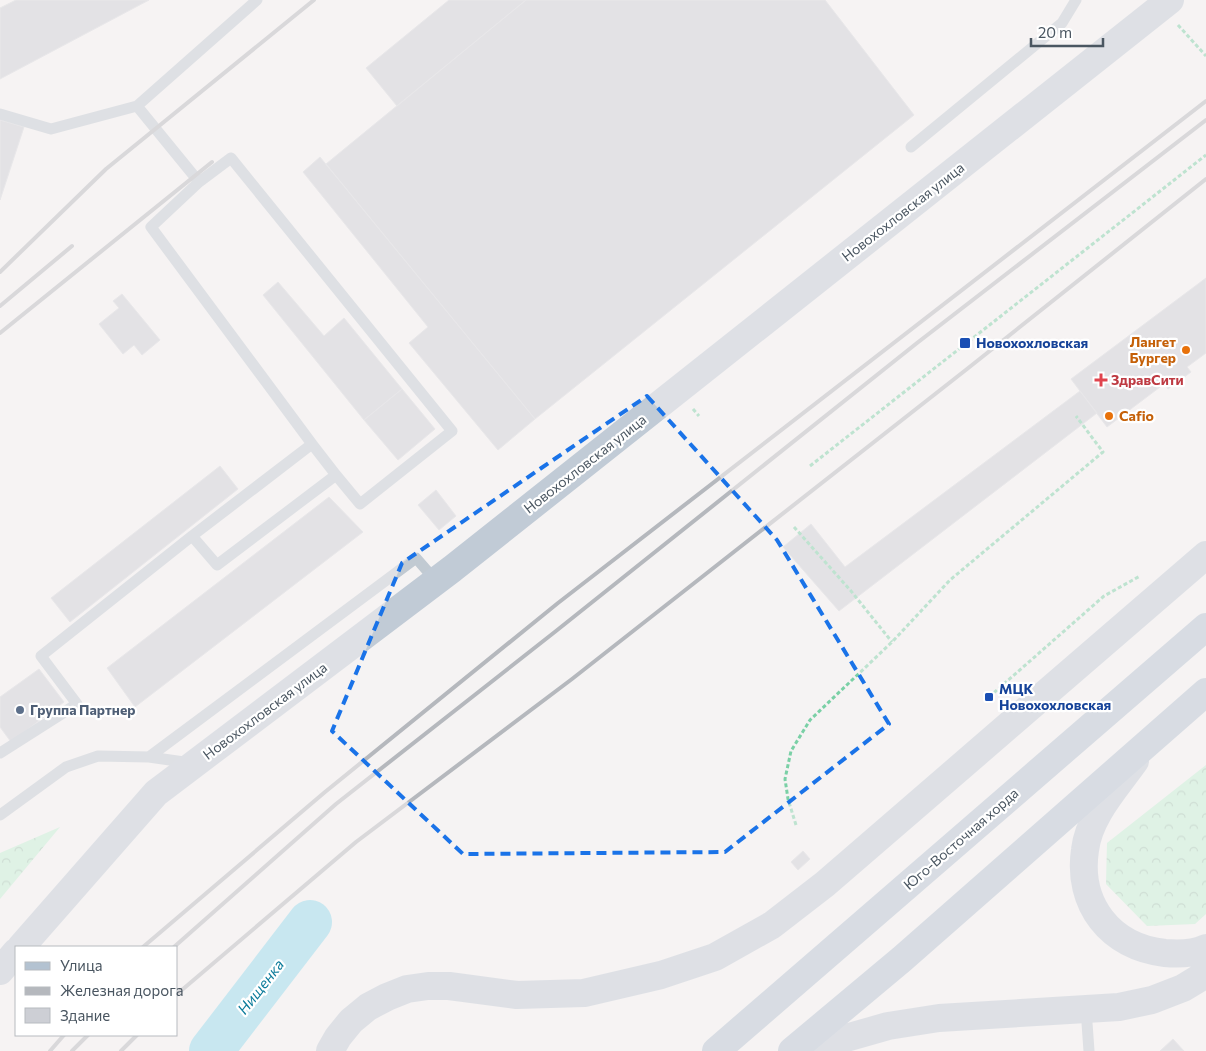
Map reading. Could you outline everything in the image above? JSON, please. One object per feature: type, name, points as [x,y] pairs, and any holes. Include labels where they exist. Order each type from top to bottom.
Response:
[{"type":"main road","name":"Юго-Восточная хорда","points":[[716,1051],[1206,627]]},
{"type":"main road","points":[[792,1051],[902,959],[1206,692]]},
{"type":"street","name":"Новохохловская улица","points":[[22,946],[156,793],[436,581],[1163,7]]},
{"type":"street","points":[[330,1051],[351,1021],[362,1012],[387,997],[407,989],[449,986],[517,995],[584,993],[661,976],[715,957],[772,925],[825,884],[1206,555]]},
{"type":"street","points":[[1146,746],[1092,824],[1085,848],[1083,869],[1086,890],[1095,912],[1109,930],[1128,943],[1151,952],[1177,954],[1206,948]]},
{"type":"street","points":[[0,971],[15,953]]},
{"type":"street","points":[[817,1051],[846,1038],[888,1026],[939,1018],[1086,1009],[1152,1000],[1183,988],[1206,974]]},
{"type":"lane","points":[[0,114],[51,129],[137,106],[257,0]]},
{"type":"lane","points":[[911,147],[1062,23],[1076,0]]},
{"type":"lane","points":[[137,106],[199,182]]},
{"type":"lane","points":[[231,158],[452,431],[360,504],[312,444],[151,226],[199,182],[231,158]]},
{"type":"lane","points":[[0,753],[77,704],[40,656],[312,444]]},
{"type":"lane","points":[[192,536],[217,565],[336,475]]},
{"type":"lane","points":[[149,757],[416,558],[436,581]]},
{"type":"lane","points":[[0,815],[66,767],[98,756],[149,757],[195,764]]},
{"type":"lane","points":[[1086,1009],[1089,1051]]},
{"type":"path","points":[[1163,7],[1206,56]]},
{"type":"path","points":[[810,466],[1206,155]]},
{"type":"path","points":[[796,825],[788,799],[785,779],[791,751],[810,720],[892,642],[950,580],[1103,452],[1076,416]]},
{"type":"path","points":[[794,527],[892,642]]},
{"type":"path","points":[[989,697],[1104,596],[1144,573]]},
{"type":"highlighted area","points":[[647,396],[777,540],[889,724],[725,852],[463,854],[332,731],[402,563]]},
{"type":"green space","points":[[1206,765],[1206,914],[1195,924],[1147,926],[1106,884],[1107,843]]},
{"type":"green space","points":[[60,827],[0,899],[0,853]]},
{"type":"building","points":[[16,0],[149,0],[0,79],[0,8]]},
{"type":"building","points":[[449,0],[526,0],[397,106],[366,68]]},
{"type":"building","points":[[526,0],[825,0],[914,115],[535,419],[326,164]]},
{"type":"building","points":[[0,120],[24,127],[0,200]]},
{"type":"building","points":[[320,157],[535,419],[498,450],[409,343],[428,327],[303,172]]},
{"type":"building","points":[[1206,278],[1206,353],[1187,367],[1191,372],[1168,389],[1164,384],[1107,427],[1071,379]]},
{"type":"building","points":[[278,282],[324,336],[344,318],[402,389],[364,420],[263,295]]},
{"type":"building","points":[[122,294],[160,340],[142,355],[134,345],[123,354],[99,324],[119,308],[113,301]]},
{"type":"building","points":[[402,389],[435,429],[398,460],[364,420]]},
{"type":"building","points":[[1080,391],[1097,413],[839,611],[783,547],[811,524],[845,567]]},
{"type":"building","points":[[220,466],[238,489],[70,622],[51,598]]},
{"type":"building","points":[[436,490],[456,516],[439,530],[418,505]]},
{"type":"building","points":[[329,497],[363,532],[135,707],[107,668]]},
{"type":"building","points":[[39,669],[64,702],[11,742],[0,727],[0,697]]},
{"type":"building","points":[[803,851],[810,859],[798,870],[791,862]]},
{"type":"building","points":[[1173,1039],[1184,1051],[1160,1051]]},
{"type":"waterway","name":"Нищенка","points":[[211,1051],[310,922]]},
{"type":"railway","points":[[0,272],[106,169],[314,0]]},
{"type":"railway","points":[[144,946],[325,792],[558,603],[1206,101]]},
{"type":"railway","points":[[175,946],[336,804],[917,343],[1206,120]]},
{"type":"railway","points":[[0,333],[212,162]]},
{"type":"railway","points":[[178,993],[356,842],[572,679],[1206,179]]},
{"type":"railway","points":[[0,306],[72,246]]},
{"type":"railway","points":[[50,1051],[63,1036]]},
{"type":"railway","points":[[72,1051],[87,1036]]},
{"type":"railway","points":[[121,1051],[136,1036]]},
{"type":"place","name":"Новохохловская","points":[[965,343]]},
{"type":"place","name":"Лангет Бургер","points":[[1186,350]]},
{"type":"place","name":"ЗдравСити","points":[[1101,380]]},
{"type":"place","name":"Cafio","points":[[1109,416]]},
{"type":"place","name":"МЦК Новохохловская","points":[[989,697]]},
{"type":"place","name":"Группа Партнер","points":[[20,710]]}]
